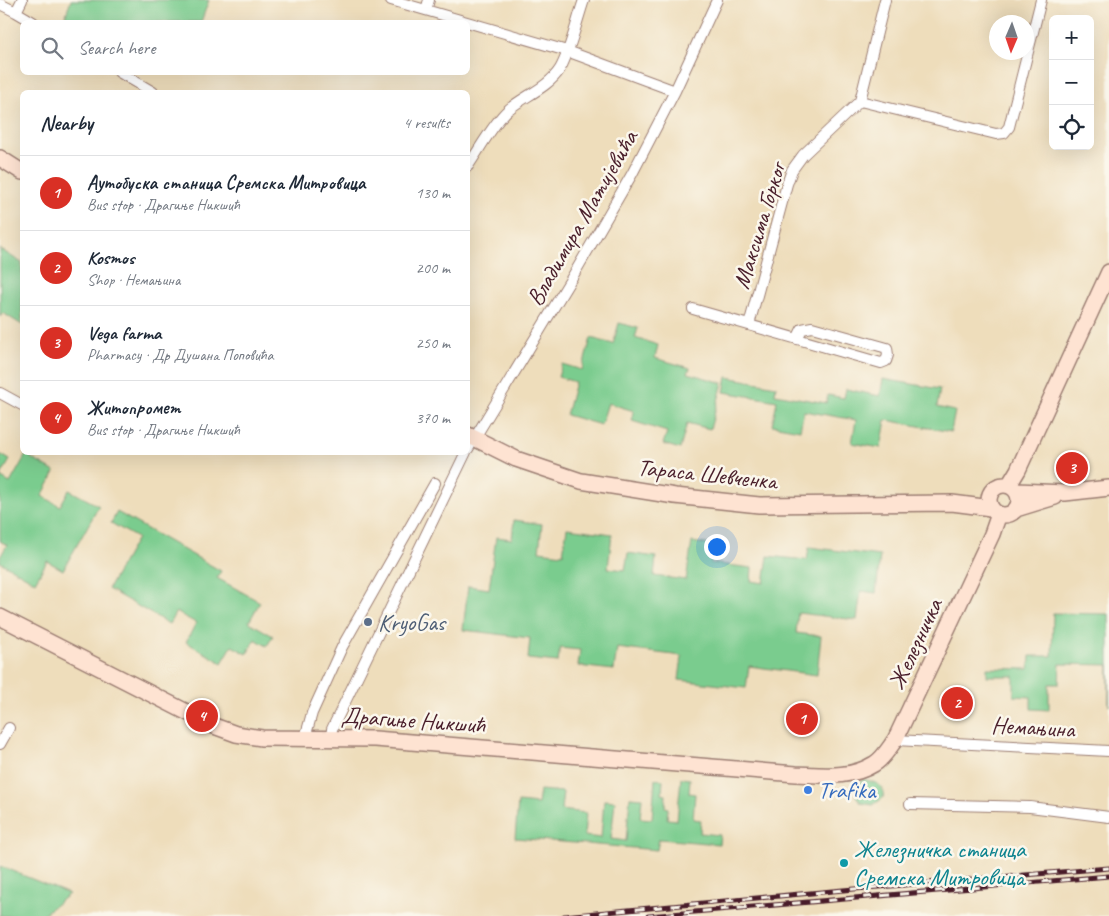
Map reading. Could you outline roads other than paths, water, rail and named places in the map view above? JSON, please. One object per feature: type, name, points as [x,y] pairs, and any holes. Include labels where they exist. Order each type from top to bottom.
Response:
[{"type":"street","points":[[16,12],[22,0]]},
{"type":"street","points":[[391,0],[428,5],[567,51],[675,92]]},
{"type":"street","points":[[470,163],[503,114],[515,104],[536,92],[559,70],[584,0]]},
{"type":"street","name":"Владимира Матијевића","points":[[470,441],[574,274],[632,174],[675,92],[717,0]]},
{"type":"street","points":[[885,0],[860,101],[996,134],[1004,133],[1009,126],[1041,0]]},
{"type":"street","points":[[0,4],[30,20]]},
{"type":"street","points":[[123,75],[150,90]]},
{"type":"street","name":"Максима Горког","points":[[749,325],[792,170],[803,155],[860,101]]},
{"type":"street","points":[[0,158],[20,171]]},
{"type":"street","points":[[1016,509],[1020,500],[1013,488],[1018,470],[1109,272]]},
{"type":"street","name":"Максима Горког","points":[[693,309],[797,339],[881,363],[886,361],[888,355],[888,348],[812,327],[802,329],[797,339]]},
{"type":"street","points":[[0,393],[20,404]]},
{"type":"street","name":"Тараса Шевченка","points":[[470,445],[581,481],[675,496],[759,504],[952,503],[995,511]]},
{"type":"street","name":"Владимира Матијевића","points":[[331,737],[332,729],[463,455]]},
{"type":"street","points":[[305,738],[315,706],[342,647],[435,483]]},
{"type":"street","points":[[1065,493],[1000,485],[992,490],[988,499],[995,511],[1008,514],[1016,509],[1065,493],[1109,488]]},
{"type":"street","name":"Тараса Шевченка","points":[[952,503],[992,490]]},
{"type":"street","name":"Железничка","points":[[851,774],[875,764],[896,740],[992,534],[995,511]]},
{"type":"street","name":"Драгиње Никшић","points":[[0,616],[214,726],[236,734],[262,738],[375,738],[796,774],[851,774]]},
{"type":"street","points":[[0,744],[9,728]]},
{"type":"street","name":"Немањина","points":[[896,740],[1109,751]]},
{"type":"street","points":[[910,804],[1030,807],[1109,818]]},
{"type":"railway","points":[[564,916],[1109,868]]},
{"type":"railway","points":[[648,916],[1109,876]]},
{"type":"place","name":"Vega farma","points":[[1072,468]]},
{"type":"place","name":"KryoGas","points":[[368,622]]},
{"type":"place","name":"Kosmos","points":[[957,703]]},
{"type":"place","name":"Житопромет","points":[[202,716]]},
{"type":"place","name":"Аутобуска станица Сремска Митровица","points":[[802,719]]},
{"type":"place","name":"Trafika","points":[[808,790]]},
{"type":"place","name":"Железничка станица Сремска Митровица","points":[[844,863]]}]
